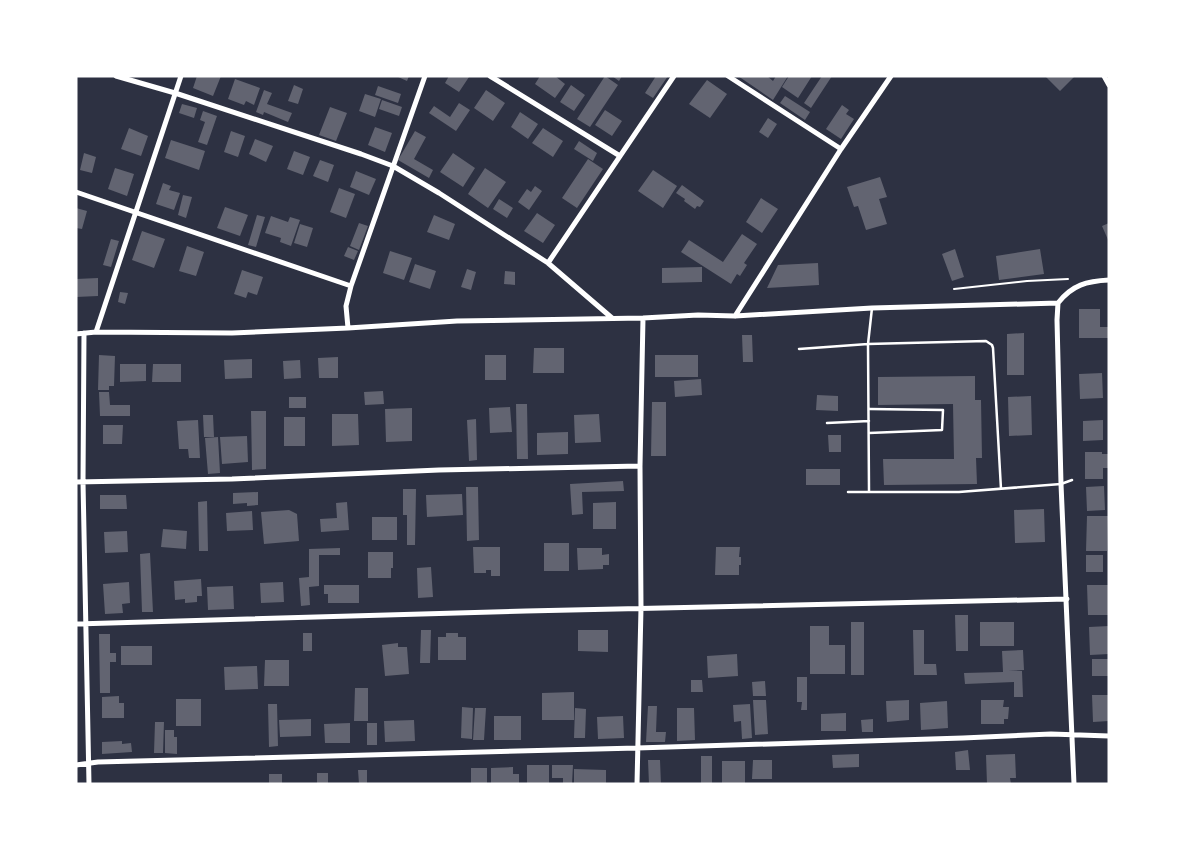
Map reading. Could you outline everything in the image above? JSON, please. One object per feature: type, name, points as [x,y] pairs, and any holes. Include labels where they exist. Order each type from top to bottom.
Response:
[{"type":"street","points":[[116,76],[176,93],[394,166],[548,263],[612,318]]},
{"type":"street","points":[[96,332],[181,76]]},
{"type":"street","points":[[348,328],[346,306],[352,286],[425,76]]},
{"type":"street","points":[[490,76],[620,156]]},
{"type":"street","points":[[548,263],[674,76]]},
{"type":"street","points":[[728,76],[841,149]]},
{"type":"street","points":[[735,316],[841,149],[891,76]]},
{"type":"street","points":[[1104,76],[1109,85]]},
{"type":"street","points":[[76,192],[352,286]]},
{"type":"street","points":[[1074,784],[1062,484],[1058,303],[1070,290],[1082,283],[1091,280],[1109,280]]},
{"type":"street","points":[[76,334],[96,332],[232,333],[457,321],[643,318],[698,315],[735,316],[872,308],[1058,303]]},
{"type":"street","points":[[637,784],[641,608],[640,466],[643,318]]},
{"type":"street","points":[[84,333],[79,482],[86,624],[88,784]]},
{"type":"street","points":[[79,482],[232,479],[439,470],[640,466]]},
{"type":"street","points":[[76,624],[1067,598]]},
{"type":"street","points":[[76,765],[98,762],[278,756],[637,748],[1051,734],[1109,736]]},
{"type":"lane","points":[[869,491],[870,408],[868,344],[872,308]]},
{"type":"lane","points":[[799,350],[868,344],[989,342],[993,348],[1001,489]]},
{"type":"lane","points":[[869,434],[942,430],[943,410],[870,408]]},
{"type":"lane","points":[[827,423],[869,421]]},
{"type":"lane","points":[[848,492],[959,492],[1062,484],[1072,480]]},
{"type":"path","points":[[954,289],[1068,279]]},
{"type":"building","points":[[197,76],[221,76],[213,96],[193,88]]},
{"type":"building","points":[[396,76],[409,76],[407,81]]},
{"type":"building","points":[[449,76],[469,77],[459,92],[445,83]]},
{"type":"building","points":[[540,76],[555,76],[565,84],[555,98],[535,84]]},
{"type":"building","points":[[605,76],[618,85],[590,127],[577,119]]},
{"type":"building","points":[[612,76],[622,76],[619,81]]},
{"type":"building","points":[[656,76],[668,76],[653,98],[645,93]]},
{"type":"building","points":[[738,76],[767,76],[773,81],[776,76],[788,76],[773,100]]},
{"type":"building","points":[[789,76],[812,76],[798,98],[782,87]]},
{"type":"building","points":[[822,76],[832,76],[811,108],[804,103]]},
{"type":"building","points":[[1045,76],[1075,76],[1060,91]]},
{"type":"building","points":[[235,79],[260,88],[254,105],[246,101],[244,105],[228,99]]},
{"type":"building","points":[[707,80],[727,94],[710,118],[689,104]]},
{"type":"building","points":[[294,85],[303,89],[298,104],[288,101]]},
{"type":"building","points":[[571,85],[585,95],[574,111],[560,102]]},
{"type":"building","points":[[378,86],[401,94],[398,103],[375,95]]},
{"type":"building","points":[[264,90],[272,93],[267,104],[292,113],[288,122],[264,112],[263,115],[256,112]]},
{"type":"building","points":[[486,90],[505,103],[493,121],[474,108]]},
{"type":"building","points":[[365,94],[381,99],[375,117],[359,111]]},
{"type":"building","points":[[785,96],[810,112],[805,120],[780,103]]},
{"type":"building","points":[[382,100],[402,107],[399,116],[379,109]]},
{"type":"building","points":[[459,103],[470,110],[456,131],[429,113],[434,106],[450,117]]},
{"type":"building","points":[[182,104],[197,108],[194,118],[179,113]]},
{"type":"building","points":[[842,105],[849,110],[846,114],[854,119],[841,139],[826,129]]},
{"type":"building","points":[[330,107],[347,113],[336,141],[319,135]]},
{"type":"building","points":[[605,110],[622,121],[612,136],[595,125]]},
{"type":"building","points":[[203,111],[217,116],[207,145],[198,142],[205,122],[200,120]]},
{"type":"building","points":[[520,112],[538,124],[528,139],[511,127]]},
{"type":"building","points":[[768,118],[777,124],[768,138],[759,132]]},
{"type":"building","points":[[375,127],[392,133],[385,152],[368,145]]},
{"type":"building","points":[[129,128],[148,136],[141,156],[121,149]]},
{"type":"building","points":[[543,128],[563,141],[553,157],[532,143]]},
{"type":"building","points":[[231,131],[245,136],[238,157],[224,152]]},
{"type":"building","points":[[415,131],[426,137],[414,159],[433,170],[429,178],[398,160]]},
{"type":"building","points":[[255,139],[273,146],[266,162],[249,154]]},
{"type":"building","points":[[171,140],[205,151],[199,170],[165,158]]},
{"type":"building","points":[[579,141],[597,153],[593,161],[574,149]]},
{"type":"building","points":[[294,151],[310,157],[303,175],[287,169]]},
{"type":"building","points":[[84,153],[96,157],[92,173],[80,170]]},
{"type":"building","points":[[453,153],[475,168],[463,187],[440,172]]},
{"type":"building","points":[[588,159],[603,169],[577,208],[562,198]]},
{"type":"building","points":[[320,160],[334,165],[328,182],[313,176]]},
{"type":"building","points":[[115,168],[134,174],[127,196],[108,189]]},
{"type":"building","points":[[485,168],[506,182],[488,208],[468,194]]},
{"type":"building","points":[[653,170],[677,186],[663,208],[638,191]]},
{"type":"building","points":[[356,171],[376,179],[369,195],[350,187]]},
{"type":"building","points":[[880,177],[887,197],[879,199],[887,224],[866,230],[858,206],[854,207],[847,187]]},
{"type":"building","points":[[163,183],[171,186],[169,190],[180,193],[174,210],[156,204]]},
{"type":"building","points":[[682,185],[704,201],[700,207],[697,206],[695,209],[676,193]]},
{"type":"building","points":[[535,186],[542,191],[529,210],[518,202],[527,189],[531,192]]},
{"type":"building","points":[[339,188],[355,194],[346,218],[330,212]]},
{"type":"building","points":[[183,195],[192,197],[186,218],[178,215]]},
{"type":"building","points":[[761,198],[778,209],[762,233],[746,222]]},
{"type":"building","points":[[499,199],[513,208],[507,218],[493,209]]},
{"type":"building","points":[[225,207],[248,215],[240,236],[217,228]]},
{"type":"building","points":[[76,208],[87,211],[82,229],[76,228]]},
{"type":"building","points":[[537,213],[555,225],[543,243],[524,231]]},
{"type":"building","points":[[257,215],[265,217],[256,247],[248,245]]},
{"type":"building","points":[[434,215],[455,224],[449,240],[427,232]]},
{"type":"building","points":[[271,216],[288,222],[290,217],[300,220],[291,246],[280,242],[281,238],[265,233]]},
{"type":"building","points":[[359,223],[368,226],[359,250],[350,246]]},
{"type":"building","points":[[1109,223],[1109,242],[1102,226]]},
{"type":"building","points":[[300,224],[313,228],[307,247],[294,243]]},
{"type":"building","points":[[142,231],[165,239],[154,268],[132,260]]},
{"type":"building","points":[[742,234],[757,244],[744,263],[747,265],[740,276],[737,274],[731,284],[681,252],[689,240],[723,262]]},
{"type":"building","points":[[111,239],[119,241],[111,267],[103,265]]},
{"type":"building","points":[[187,246],[204,252],[196,276],[179,271]]},
{"type":"building","points":[[348,247],[358,251],[354,260],[344,256]]},
{"type":"building","points":[[955,249],[964,277],[952,281],[942,254]]},
{"type":"building","points":[[1040,249],[1044,274],[999,280],[996,256]]},
{"type":"building","points":[[390,251],[412,258],[404,280],[383,273]]},
{"type":"building","points":[[818,263],[819,285],[767,288],[778,265]]},
{"type":"building","points":[[415,264],[436,271],[430,289],[409,282]]},
{"type":"building","points":[[702,267],[702,282],[662,283],[662,268]]},
{"type":"building","points":[[467,269],[476,272],[471,290],[461,287]]},
{"type":"building","points":[[242,270],[263,277],[257,295],[248,292],[246,298],[234,294]]},
{"type":"building","points":[[505,271],[515,272],[515,285],[504,284]]},
{"type":"building","points":[[98,278],[98,296],[76,297],[76,279]]},
{"type":"building","points":[[120,292],[128,293],[125,304],[118,302]]},
{"type":"building","points":[[1079,309],[1100,309],[1100,327],[1109,327],[1109,338],[1079,338]]},
{"type":"building","points":[[1024,333],[1024,375],[1007,375],[1007,334]]},
{"type":"building","points":[[742,335],[752,335],[753,362],[743,362]]},
{"type":"building","points":[[534,348],[564,348],[564,373],[533,373]]},
{"type":"building","points":[[99,355],[115,356],[114,386],[109,386],[109,390],[98,390]]},
{"type":"building","points":[[485,355],[506,355],[506,380],[485,380]]},
{"type":"building","points":[[655,355],[698,355],[698,377],[655,377]]},
{"type":"building","points":[[338,357],[338,378],[319,378],[318,358]]},
{"type":"building","points":[[252,359],[252,378],[225,379],[224,360]]},
{"type":"building","points":[[300,360],[301,378],[284,379],[283,361]]},
{"type":"building","points":[[120,364],[146,364],[146,381],[120,382]]},
{"type":"building","points":[[153,364],[181,364],[181,382],[152,382]]},
{"type":"building","points":[[1102,373],[1103,398],[1080,399],[1079,374]]},
{"type":"building","points":[[975,376],[975,400],[981,400],[982,458],[976,458],[977,484],[884,485],[883,459],[954,459],[953,404],[878,405],[878,377]]},
{"type":"building","points":[[701,379],[702,395],[675,397],[674,381]]},
{"type":"building","points":[[383,391],[384,404],[365,405],[364,392]]},
{"type":"building","points":[[99,392],[109,392],[110,405],[130,405],[130,416],[100,416]]},
{"type":"building","points":[[817,395],[838,396],[838,411],[816,410]]},
{"type":"building","points":[[1031,396],[1032,435],[1009,436],[1008,397]]},
{"type":"building","points":[[289,397],[306,397],[306,408],[289,408]]},
{"type":"building","points":[[652,402],[666,402],[666,456],[651,456]]},
{"type":"building","points":[[516,404],[527,404],[528,459],[517,459]]},
{"type":"building","points":[[510,407],[512,432],[490,433],[489,408]]},
{"type":"building","points":[[412,408],[412,441],[386,442],[385,409]]},
{"type":"building","points":[[251,411],[266,411],[266,469],[252,470]]},
{"type":"building","points":[[332,414],[358,414],[359,445],[332,446]]},
{"type":"building","points":[[599,414],[601,442],[575,443],[574,415]]},
{"type":"building","points":[[203,415],[213,415],[214,437],[204,437]]},
{"type":"building","points":[[284,417],[305,417],[305,446],[284,446]]},
{"type":"building","points":[[476,419],[477,460],[469,461],[467,420]]},
{"type":"building","points":[[198,420],[200,458],[189,458],[188,449],[179,449],[177,421]]},
{"type":"building","points":[[1103,420],[1103,440],[1083,441],[1083,421]]},
{"type":"building","points":[[103,425],[123,425],[122,444],[103,444]]},
{"type":"building","points":[[568,432],[568,454],[537,455],[537,433]]},
{"type":"building","points":[[828,435],[841,435],[841,452],[829,452]]},
{"type":"building","points":[[247,436],[248,462],[222,464],[220,437]]},
{"type":"building","points":[[218,437],[220,473],[208,474],[205,438]]},
{"type":"building","points":[[1085,452],[1109,454],[1109,468],[1103,468],[1103,479],[1085,479]]},
{"type":"building","points":[[806,469],[840,469],[840,485],[806,485]]},
{"type":"building","points":[[623,481],[624,491],[582,492],[583,514],[572,515],[570,484]]},
{"type":"building","points":[[1104,486],[1105,510],[1087,511],[1086,487]]},
{"type":"building","points":[[466,487],[478,487],[479,540],[467,541]]},
{"type":"building","points":[[403,489],[416,489],[415,545],[407,545],[407,515],[403,515]]},
{"type":"building","points":[[258,492],[258,505],[247,506],[247,503],[233,504],[233,493]]},
{"type":"building","points":[[462,494],[463,515],[427,517],[426,495]]},
{"type":"building","points":[[100,495],[126,495],[127,509],[100,509]]},
{"type":"building","points":[[207,501],[208,551],[199,551],[198,502]]},
{"type":"building","points":[[347,502],[349,530],[321,532],[320,519],[337,518],[336,503]]},
{"type":"building","points":[[616,502],[616,529],[593,529],[593,503]]},
{"type":"building","points":[[1044,509],[1045,542],[1015,543],[1014,510]]},
{"type":"building","points":[[289,510],[297,514],[299,541],[264,544],[261,512]]},
{"type":"building","points":[[252,511],[253,530],[227,531],[226,513]]},
{"type":"building","points":[[1087,516],[1108,516],[1107,551],[1086,551]]},
{"type":"building","points":[[372,517],[397,517],[397,540],[372,540]]},
{"type":"building","points":[[163,529],[187,531],[186,549],[161,547]]},
{"type":"building","points":[[127,531],[128,552],[105,553],[104,532]]},
{"type":"building","points":[[544,543],[569,543],[569,571],[544,571]]},
{"type":"building","points":[[473,547],[500,547],[500,576],[491,576],[491,570],[486,570],[486,573],[474,573]]},
{"type":"building","points":[[716,547],[740,547],[739,557],[741,557],[741,565],[739,565],[739,575],[715,575]]},
{"type":"building","points":[[340,548],[340,555],[319,555],[319,586],[309,587],[310,605],[301,606],[299,578],[309,577],[309,549]]},
{"type":"building","points":[[577,548],[602,548],[602,555],[609,554],[609,565],[603,565],[603,569],[578,570]]},
{"type":"building","points":[[368,552],[393,552],[391,578],[368,578]]},
{"type":"building","points":[[150,553],[153,612],[142,612],[140,554]]},
{"type":"building","points":[[1086,555],[1103,555],[1103,572],[1086,572]]},
{"type":"building","points":[[431,567],[433,597],[418,598],[417,568]]},
{"type":"building","points":[[201,579],[202,596],[197,596],[197,602],[185,603],[185,599],[175,600],[174,581]]},
{"type":"building","points":[[129,582],[130,603],[122,604],[123,613],[105,614],[103,584]]},
{"type":"building","points":[[283,582],[284,602],[261,603],[260,583]]},
{"type":"building","points":[[324,585],[359,585],[359,603],[328,603],[328,594],[324,594]]},
{"type":"building","points":[[1087,585],[1109,585],[1109,615],[1088,615]]},
{"type":"building","points":[[233,586],[234,609],[208,610],[207,587]]},
{"type":"building","points":[[955,615],[968,615],[968,651],[956,651]]},
{"type":"building","points":[[851,622],[864,622],[864,675],[851,675]]},
{"type":"building","points":[[980,622],[1014,622],[1014,646],[980,646]]},
{"type":"building","points":[[810,626],[829,626],[829,645],[845,645],[845,674],[810,674]]},
{"type":"building","points":[[1109,626],[1109,654],[1090,655],[1089,627]]},
{"type":"building","points":[[421,630],[431,630],[430,663],[420,663]]},
{"type":"building","points":[[578,630],[608,630],[608,652],[578,651]]},
{"type":"building","points":[[913,630],[924,630],[924,664],[936,664],[937,675],[914,675]]},
{"type":"building","points":[[303,633],[312,633],[312,651],[303,651]]},
{"type":"building","points":[[446,633],[458,633],[458,637],[466,637],[466,660],[438,660],[438,637],[446,637]]},
{"type":"building","points":[[99,634],[110,634],[110,653],[116,653],[116,662],[110,662],[110,693],[100,693]]},
{"type":"building","points":[[398,643],[398,647],[407,647],[409,674],[385,676],[382,645]]},
{"type":"building","points":[[121,646],[152,646],[152,665],[121,665]]},
{"type":"building","points":[[1023,650],[1024,670],[1008,671],[1022,671],[1023,697],[1014,697],[1014,682],[965,684],[964,673],[1003,672],[1002,651]]},
{"type":"building","points":[[737,654],[738,676],[708,678],[707,656]]},
{"type":"building","points":[[1092,659],[1109,659],[1109,676],[1092,676]]},
{"type":"building","points":[[265,660],[289,660],[289,686],[264,686]]},
{"type":"building","points":[[257,666],[258,689],[225,690],[224,667]]},
{"type":"building","points":[[797,677],[807,677],[807,710],[801,710],[802,702],[797,702]]},
{"type":"building","points":[[691,680],[702,680],[703,692],[691,692]]},
{"type":"building","points":[[765,681],[766,696],[753,696],[752,682]]},
{"type":"building","points":[[355,688],[368,688],[368,721],[354,721]]},
{"type":"building","points":[[574,692],[574,720],[542,720],[542,693]]},
{"type":"building","points":[[1092,695],[1109,695],[1109,721],[1093,722]]},
{"type":"building","points":[[119,696],[119,703],[124,703],[124,718],[102,718],[102,697]]},
{"type":"building","points":[[176,699],[201,699],[201,726],[176,726]]},
{"type":"building","points":[[753,700],[766,700],[768,734],[755,735]]},
{"type":"building","points":[[909,700],[909,720],[887,722],[886,701]]},
{"type":"building","points":[[981,700],[1004,700],[1003,707],[1009,707],[1008,719],[1004,719],[1004,724],[981,724]]},
{"type":"building","points":[[947,701],[948,728],[921,730],[920,703]]},
{"type":"building","points":[[268,704],[277,704],[278,746],[269,747]]},
{"type":"building","points":[[750,704],[752,738],[742,739],[741,721],[734,722],[733,705]]},
{"type":"building","points":[[648,706],[657,706],[656,732],[666,732],[665,742],[646,742]]},
{"type":"building","points":[[462,707],[473,708],[472,739],[461,738]]},
{"type":"building","points":[[475,708],[486,708],[484,740],[473,740]]},
{"type":"building","points":[[575,708],[586,709],[585,738],[574,738]]},
{"type":"building","points":[[677,708],[694,708],[695,740],[677,741]]},
{"type":"building","points":[[846,713],[846,731],[821,731],[821,714]]},
{"type":"building","points":[[494,716],[521,716],[521,740],[494,740]]},
{"type":"building","points":[[623,716],[624,738],[598,739],[597,717]]},
{"type":"building","points":[[311,719],[311,736],[280,737],[279,720]]},
{"type":"building","points":[[873,719],[873,732],[862,732],[861,720]]},
{"type":"building","points":[[414,720],[415,741],[385,742],[384,721]]},
{"type":"building","points":[[155,722],[164,722],[163,753],[154,753]]},
{"type":"building","points":[[350,723],[350,743],[325,743],[324,724]]},
{"type":"building","points":[[367,723],[377,723],[377,745],[367,745]]},
{"type":"building","points":[[165,730],[174,730],[174,737],[177,737],[177,754],[165,753]]},
{"type":"building","points":[[122,741],[122,744],[131,743],[132,752],[102,754],[102,742]]},
{"type":"building","points":[[968,750],[970,770],[956,770],[955,752]]},
{"type":"building","points":[[859,754],[859,767],[833,768],[832,755]]},
{"type":"building","points":[[1015,754],[1016,778],[1010,778],[1011,784],[987,784],[986,755]]},
{"type":"building","points":[[701,756],[712,756],[712,784],[701,784]]},
{"type":"building","points":[[648,760],[660,760],[661,784],[649,784]]},
{"type":"building","points":[[753,760],[772,760],[772,779],[752,779]]},
{"type":"building","points":[[722,761],[745,761],[745,784],[722,784]]},
{"type":"building","points":[[527,765],[549,765],[549,784],[527,784]]},
{"type":"building","points":[[552,765],[573,765],[572,784],[563,784],[563,778],[552,778]]},
{"type":"building","points":[[513,767],[513,774],[519,774],[519,784],[491,784],[491,768]]},
{"type":"building","points":[[471,768],[487,768],[487,784],[471,784]]},
{"type":"building","points":[[574,769],[606,770],[606,784],[574,784]]},
{"type":"building","points":[[358,770],[367,770],[367,784],[359,784]]},
{"type":"building","points":[[317,773],[328,773],[328,784],[317,784]]},
{"type":"building","points":[[269,774],[282,774],[282,784],[269,784]]}]
